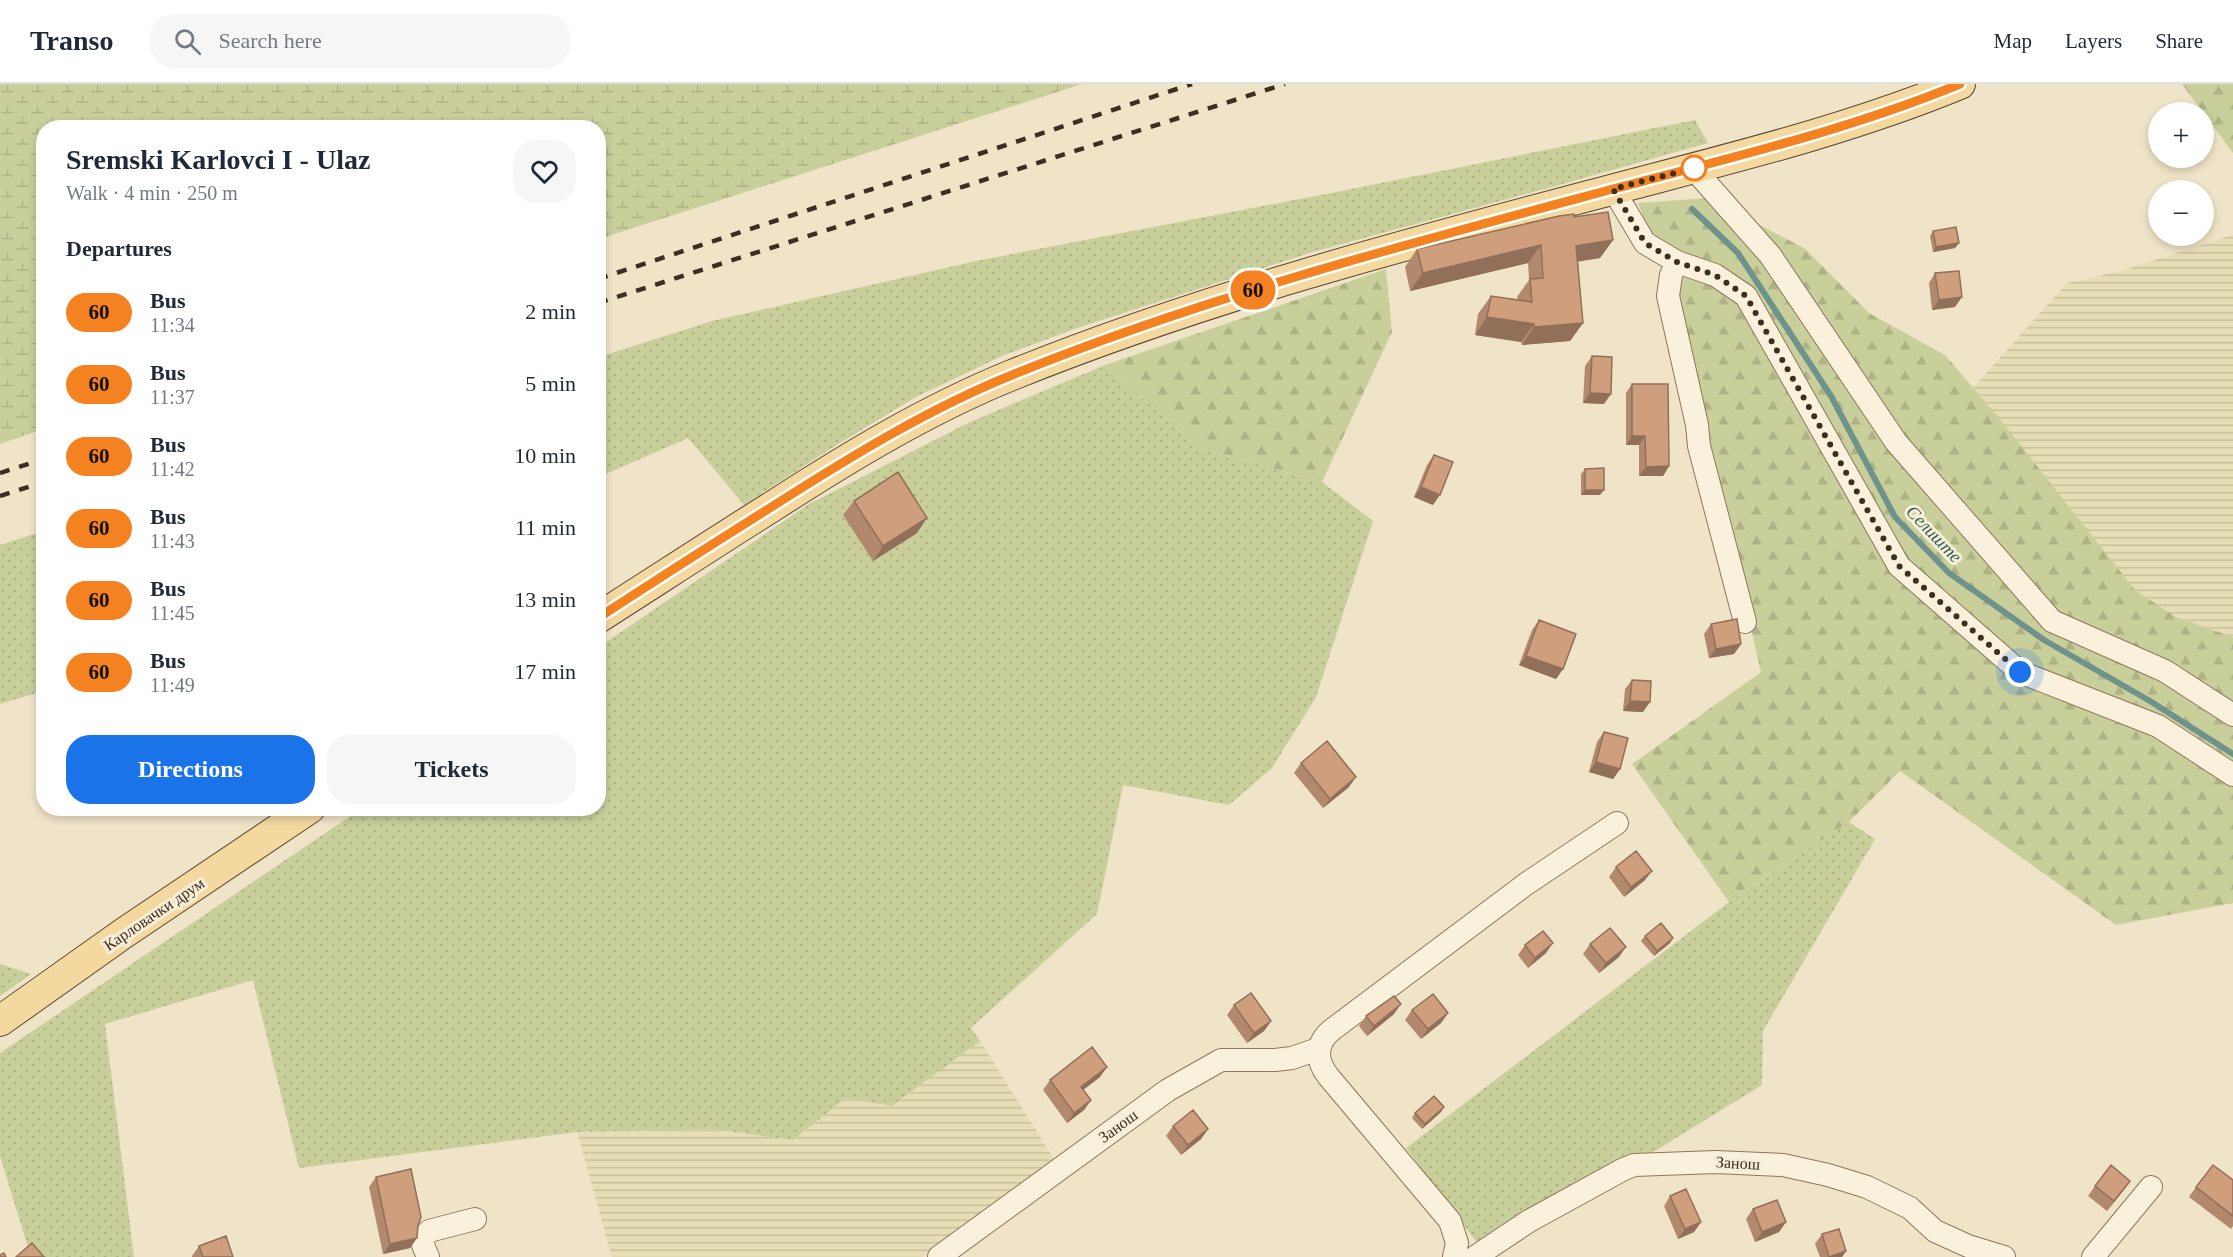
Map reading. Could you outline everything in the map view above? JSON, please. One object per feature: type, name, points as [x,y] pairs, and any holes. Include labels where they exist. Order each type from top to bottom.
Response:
[{"type":"main road","points":[[606,613],[843,461],[923,417],[1011,375],[1080,348],[1318,270],[1802,139],[1960,84]]},
{"type":"main road","name":"Карловачки друм","points":[[0,1021],[124,933],[298,816]]},
{"type":"street","points":[[1693,168],[1770,255],[1896,442],[2052,621],[2165,671],[2233,715]]},
{"type":"street","points":[[1613,189],[1645,243],[1677,262],[1715,275],[1746,296],[1899,566],[2020,672],[2158,726],[2233,775]]},
{"type":"street","points":[[1677,262],[1671,274],[1668,296],[1697,425],[1699,446],[1745,622]]},
{"type":"street","points":[[1454,1257],[1457,1243],[1450,1221],[1328,1077],[1322,1069],[1318,1049],[1323,1037],[1332,1029],[1526,884],[1617,823]]},
{"type":"street","name":"Занош","points":[[939,1257],[1168,1090],[1221,1060],[1275,1060],[1292,1058],[1318,1049]]},
{"type":"street","name":"Занош","points":[[1475,1257],[1529,1221],[1622,1170],[1634,1165],[1676,1162],[1784,1165],[1828,1175],[1867,1187],[1910,1208],[1935,1231],[1968,1246],[2004,1257]]},
{"type":"street","points":[[2093,1257],[2151,1187]]},
{"type":"street","points":[[428,1257],[423,1245],[424,1236],[429,1231],[475,1219]]},
{"type":"shaded area","points":[[2233,235],[2233,637],[2176,617],[2135,590],[1973,388],[2067,283],[2121,271],[2199,246],[2214,246],[2214,241]]},
{"type":"shaded area","points":[[980,1041],[1054,1159],[922,1257],[612,1257],[577,1132],[714,1129],[793,1140],[846,1098],[892,1106]]},
{"type":"green space","points":[[0,84],[1082,84],[606,237],[606,120],[36,120],[36,431],[0,444]]},
{"type":"green space","points":[[2182,84],[2233,84],[2233,153],[2214,127],[2214,102],[2195,102]]},
{"type":"green space","points":[[1695,120],[1708,143],[1313,252],[1080,327],[1002,356],[916,397],[744,505],[688,438],[606,474],[606,355],[712,321],[976,261]]},
{"type":"green space","points":[[1708,198],[1804,248],[1869,313],[1945,355],[1999,418],[2135,590],[2176,617],[2233,637],[2233,903],[2116,925],[1900,771],[1849,822],[1729,902],[1632,764],[1761,672],[1689,357],[1665,274],[1638,203]]},
{"type":"green space","points":[[1386,269],[1392,332],[1322,482],[1201,449],[1105,365]]},
{"type":"green space","points":[[1105,365],[1201,449],[1322,482],[1373,521],[1316,697],[1272,768],[1229,805],[1123,785],[1097,914],[971,1028],[980,1041],[892,1106],[846,1098],[793,1140],[714,1129],[577,1132],[299,1168],[253,980],[105,1024],[134,1257],[31,1257],[0,1156],[0,1053],[351,816],[606,816],[606,642],[809,504],[970,422]]},
{"type":"green space","points":[[36,533],[36,693],[0,704],[0,545]]},
{"type":"green space","points":[[1849,822],[1875,839],[1763,1031],[1762,1085],[1655,1151],[1578,1181],[1478,1244],[1406,1148],[1729,902]]},
{"type":"green space","points":[[0,964],[31,974],[0,996]]},
{"type":"building","points":[[1608,212],[1613,240],[1576,246],[1583,323],[1534,327],[1534,324],[1487,317],[1491,296],[1532,302],[1530,279],[1543,278],[1541,245],[1423,273],[1417,249],[1559,216],[1574,214],[1574,217]]},
{"type":"building","points":[[1956,227],[1959,243],[1936,247],[1933,231]]},
{"type":"building","points":[[1959,271],[1962,297],[1939,300],[1935,273]]},
{"type":"building","points":[[1592,356],[1612,357],[1611,394],[1590,393]]},
{"type":"building","points":[[1632,384],[1668,384],[1669,466],[1646,467],[1645,436],[1632,436]]},
{"type":"building","points":[[1434,455],[1453,462],[1440,495],[1421,487]]},
{"type":"building","points":[[1604,468],[1604,490],[1585,490],[1585,469]]},
{"type":"building","points":[[898,472],[927,518],[883,546],[854,501]]},
{"type":"building","points":[[1737,619],[1741,644],[1716,649],[1711,624]]},
{"type":"building","points":[[1539,620],[1576,634],[1563,669],[1526,656]]},
{"type":"building","points":[[1632,680],[1651,681],[1650,702],[1630,701]]},
{"type":"building","points":[[1604,732],[1628,738],[1620,769],[1596,762]]},
{"type":"building","points":[[1327,741],[1356,777],[1330,799],[1301,763]]},
{"type":"building","points":[[1636,851],[1652,871],[1631,887],[1616,867]]},
{"type":"building","points":[[1661,923],[1673,938],[1657,951],[1645,936]]},
{"type":"building","points":[[1610,928],[1626,947],[1606,963],[1590,944]]},
{"type":"building","points":[[1543,931],[1553,943],[1535,958],[1525,945]]},
{"type":"building","points":[[1251,993],[1271,1021],[1254,1033],[1234,1005]]},
{"type":"building","points":[[1433,994],[1448,1013],[1428,1029],[1412,1010]]},
{"type":"building","points":[[1394,996],[1401,1004],[1374,1026],[1366,1016]]},
{"type":"building","points":[[1092,1047],[1107,1067],[1081,1087],[1091,1100],[1074,1113],[1050,1080]]},
{"type":"building","points":[[1434,1096],[1444,1107],[1425,1124],[1415,1113]]},
{"type":"building","points":[[1193,1110],[1208,1129],[1188,1145],[1173,1126]]},
{"type":"building","points":[[2111,1165],[2130,1181],[2114,1201],[2095,1186]]},
{"type":"building","points":[[2213,1165],[2233,1180],[2233,1216],[2196,1187]]},
{"type":"building","points":[[411,1169],[421,1217],[417,1238],[390,1244],[376,1177]]},
{"type":"building","points":[[1686,1189],[1701,1222],[1685,1229],[1670,1196]]},
{"type":"building","points":[[1777,1200],[1786,1222],[1762,1232],[1753,1209]]},
{"type":"building","points":[[1839,1229],[1846,1251],[1829,1257],[1822,1234]]},
{"type":"building","points":[[226,1236],[233,1257],[203,1257],[199,1246]]},
{"type":"building","points":[[32,1243],[44,1257],[16,1257]]},
{"type":"waterway","name":"Селиште","points":[[1692,209],[1738,253],[1831,396],[1895,517],[1949,573],[2044,640],[2150,701],[2233,754]]},
{"type":"railway","points":[[606,276],[1192,84]]},
{"type":"railway","points":[[606,300],[1285,84]]},
{"type":"railway","points":[[0,473],[36,462]]},
{"type":"railway","points":[[0,496],[36,485]]},
{"type":"bus line","name":"60","points":[[606,613],[843,461],[975,390],[1080,348],[1318,270],[1802,139],[1960,84]]},
{"type":"route","points":[[1694,168],[1613,189],[1645,243],[1677,262],[1715,275],[1746,296],[1899,566],[2020,672]]}]
